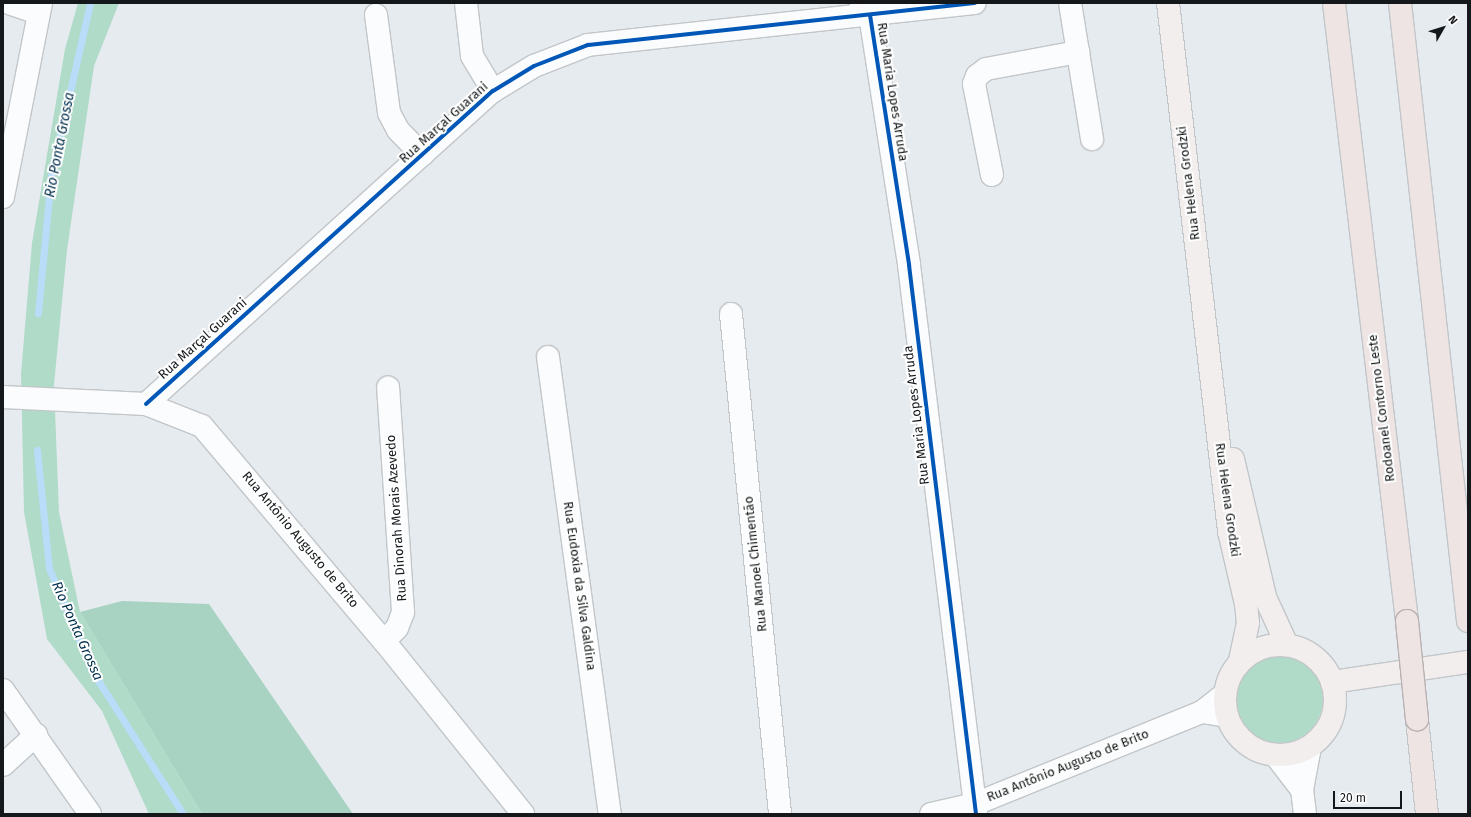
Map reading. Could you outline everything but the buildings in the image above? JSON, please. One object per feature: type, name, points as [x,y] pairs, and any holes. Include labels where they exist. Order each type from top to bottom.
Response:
[{"type":"highway","name":"Rodoanel Contorno Leste","points":[[1334,3],[1407,621],[1427,814]]},
{"type":"highway","points":[[1400,3],[1467,614]]},
{"type":"main road","name":"Rua Helena Grodzki","points":[[1168,3],[1229,530],[1246,604],[1248,623],[1240,661]]},
{"type":"main road","name":"Rua Helena Grodzki","points":[[1210,362],[1266,597],[1287,645]]},
{"type":"main road","points":[[1287,645],[1316,658],[1332,682],[1335,706],[1331,722],[1310,747],[1276,756],[1245,744],[1225,706],[1240,661],[1270,646],[1287,645]]},
{"type":"main road","points":[[1332,682],[1468,662]]},
{"type":"street","points":[[3,194],[39,8],[9,3]]},
{"type":"street","points":[[466,3],[472,56],[493,91]]},
{"type":"street","name":"Rua Marçal Guarani","points":[[146,404],[493,91],[534,66],[588,45],[866,9],[975,3]]},
{"type":"street","points":[[1070,3],[1092,139]]},
{"type":"street","name":"Rua Maria Lopes Arruda","points":[[866,9],[909,265],[975,809]]},
{"type":"street","points":[[376,15],[389,113],[398,130],[422,156]]},
{"type":"street","points":[[992,175],[974,84],[977,76],[986,69],[1078,52]]},
{"type":"street","name":"Rua Manoel Chimentão","points":[[731,314],[780,814]]},
{"type":"street","name":"Rua Eudoxia da Silva Galdina","points":[[548,357],[610,814]]},
{"type":"street","name":"Rua Dinorah Morais Azevedo","points":[[384,640],[397,628],[404,612],[388,388]]},
{"type":"street","name":"Rua Antônio Augusto de Brito","points":[[3,397],[146,404],[202,426],[384,640],[523,814]]},
{"type":"street","points":[[3,690],[90,814]]},
{"type":"street","name":"Rua Antônio Augusto de Brito","points":[[931,814],[975,809],[1202,712],[1225,706]]},
{"type":"street","points":[[3,765],[36,735]]},
{"type":"street","points":[[1305,814],[1302,790],[1310,747]]},
{"type":"street","points":[[1276,756],[1302,790]]},
{"type":"green space","points":[[78,3],[119,3],[94,66],[67,250],[54,385],[59,512],[80,612],[202,814],[149,814],[102,711],[47,639],[24,512],[21,374],[32,243],[65,49]]},
{"type":"green space","points":[[122,601],[209,604],[353,814],[202,814],[80,612]]},
{"type":"green space","points":[[1279,655],[1296,658],[1310,668],[1320,682],[1323,699],[1320,716],[1310,730],[1296,740],[1279,743],[1262,740],[1248,730],[1238,716],[1235,699],[1238,682],[1248,668],[1262,658]]},
{"type":"waterway","name":"Rio Ponta Grossa","points":[[38,313],[51,175],[90,3]]},
{"type":"waterway","name":"Rio Ponta Grossa","points":[[37,450],[49,568],[92,671],[183,814]]},
{"type":"cycle path","points":[[146,404],[493,91],[534,66],[588,45],[975,3]]},
{"type":"cycle path","points":[[870,15],[909,265],[976,814]]}]
